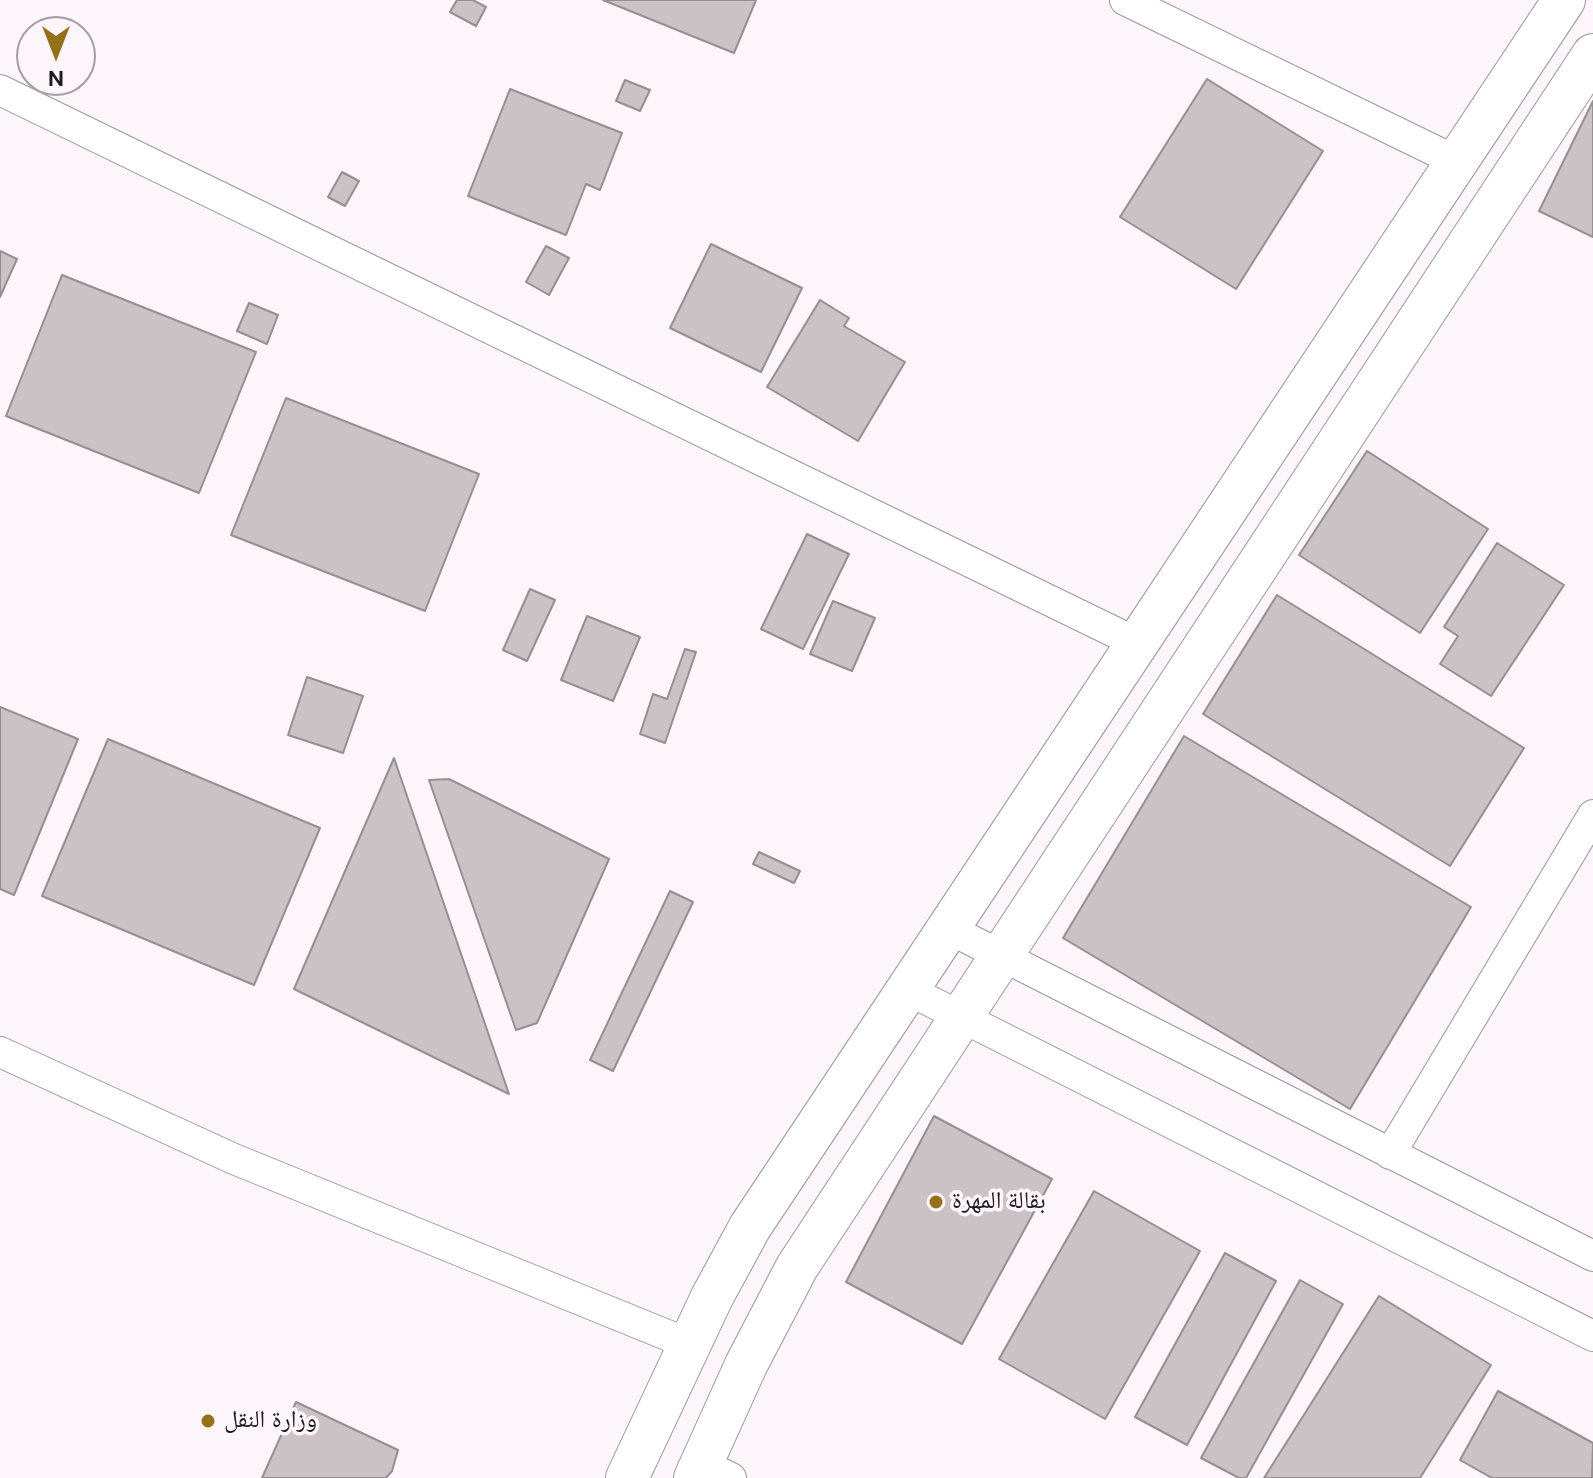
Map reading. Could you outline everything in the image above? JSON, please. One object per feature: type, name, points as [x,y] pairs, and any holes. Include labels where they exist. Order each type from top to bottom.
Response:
[{"type":"main road","points":[[627,1478],[689,1344],[750,1227],[1564,0]]},
{"type":"main road","points":[[709,1473],[746,1365],[797,1267],[1593,55]]},
{"type":"street","points":[[1125,0],[1458,162]]},
{"type":"street","points":[[0,90],[1139,644]]},
{"type":"street","points":[[1390,1154],[1593,815]]},
{"type":"street","points":[[949,929],[1593,1256]]},
{"type":"street","points":[[908,990],[1593,1336]]},
{"type":"street","points":[[0,1052],[234,1159],[689,1344]]},
{"type":"building","points":[[457,0],[473,0],[486,7],[476,26],[450,12]]},
{"type":"building","points":[[603,0],[756,0],[734,53]]},
{"type":"building","points":[[1207,79],[1323,151],[1236,289],[1120,217]]},
{"type":"building","points":[[625,80],[650,90],[640,111],[616,101]]},
{"type":"building","points":[[510,89],[622,133],[600,190],[586,184],[566,235],[468,196]]},
{"type":"building","points":[[1593,101],[1593,237],[1539,211]]},
{"type":"building","points":[[342,172],[359,181],[345,206],[328,197]]},
{"type":"building","points":[[711,244],[802,288],[761,372],[670,328]]},
{"type":"building","points":[[546,246],[569,258],[549,295],[526,282]]},
{"type":"building","points":[[0,251],[17,259],[0,297]]},
{"type":"building","points":[[62,275],[256,352],[199,493],[6,416]]},
{"type":"building","points":[[820,300],[849,318],[844,326],[905,362],[858,441],[767,387]]},
{"type":"building","points":[[249,303],[278,315],[267,344],[237,331]]},
{"type":"building","points":[[286,398],[479,474],[425,611],[231,535]]},
{"type":"building","points":[[1367,451],[1488,529],[1420,633],[1299,555]]},
{"type":"building","points":[[807,534],[849,554],[803,649],[761,629]]},
{"type":"building","points":[[1497,543],[1564,585],[1491,696],[1440,664],[1458,636],[1444,627]]},
{"type":"building","points":[[530,589],[555,600],[527,661],[503,650]]},
{"type":"building","points":[[1277,595],[1524,748],[1450,866],[1203,714]]},
{"type":"building","points":[[833,601],[875,618],[852,671],[810,654]]},
{"type":"building","points":[[587,616],[640,637],[613,701],[561,680]]},
{"type":"building","points":[[685,649],[696,652],[665,743],[640,734],[653,694],[667,699]]},
{"type":"building","points":[[307,677],[363,696],[343,753],[288,735]]},
{"type":"building","points":[[0,707],[78,739],[14,895],[0,889]]},
{"type":"building","points":[[1184,736],[1471,907],[1350,1109],[1063,938]]},
{"type":"building","points":[[108,739],[320,828],[254,985],[42,896]]},
{"type":"building","points":[[394,758],[509,1094],[294,989]]},
{"type":"building","points":[[449,779],[609,859],[537,1023],[516,1030],[429,780]]},
{"type":"building","points":[[759,852],[800,871],[794,883],[753,864]]},
{"type":"building","points":[[670,891],[693,902],[613,1071],[590,1060]]},
{"type":"building","points":[[934,1116],[1052,1179],[962,1344],[846,1282]]},
{"type":"building","points":[[1094,1191],[1200,1251],[1105,1419],[999,1359]]},
{"type":"building","points":[[1225,1253],[1276,1281],[1187,1445],[1135,1417]]},
{"type":"building","points":[[1300,1280],[1343,1304],[1246,1478],[1239,1478],[1201,1458]]},
{"type":"building","points":[[1379,1296],[1491,1365],[1420,1478],[1264,1478]]},
{"type":"building","points":[[1498,1391],[1593,1443],[1592,1478],[1492,1478],[1460,1460]]},
{"type":"building","points":[[296,1402],[398,1450],[392,1471],[386,1478],[262,1478]]},
{"type":"place","name":"بقالة المهرة","points":[[936,1202]]},
{"type":"place","name":"وزارة النقل","points":[[208,1421]]}]
